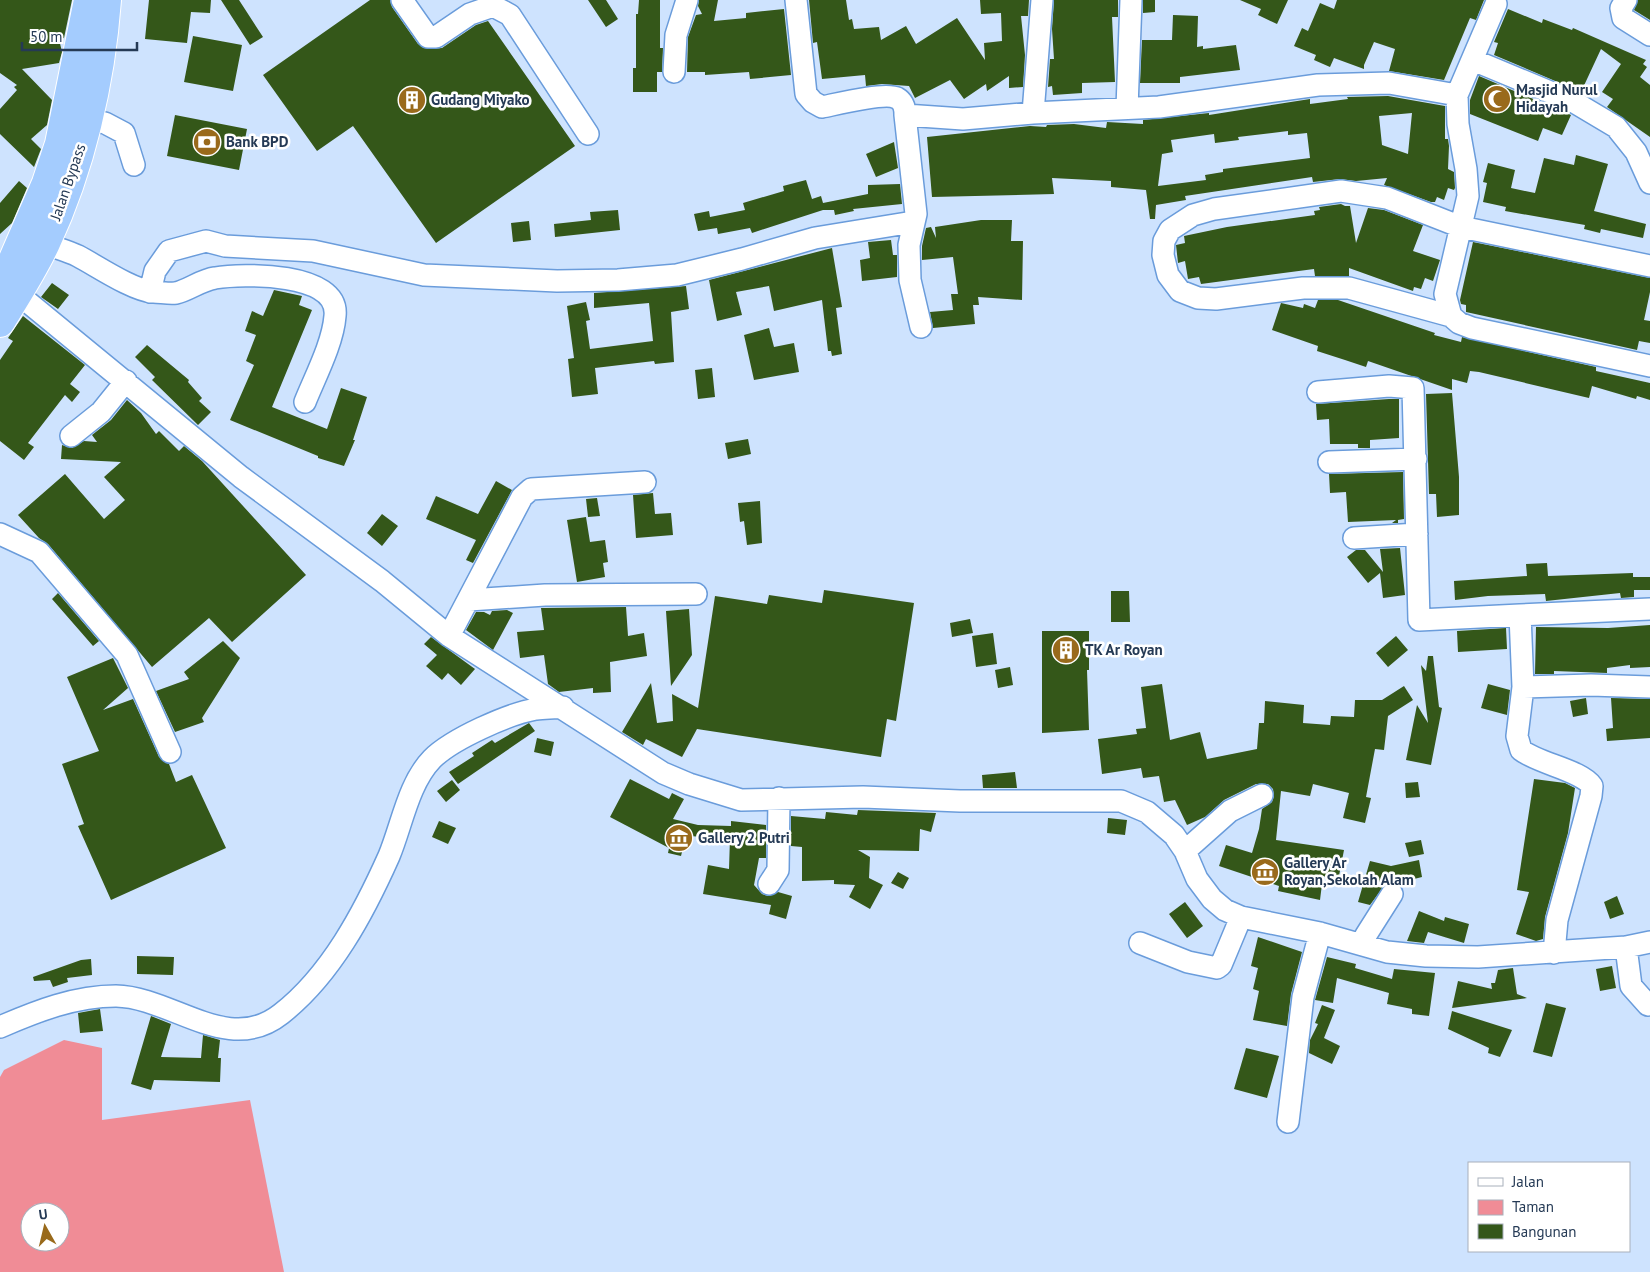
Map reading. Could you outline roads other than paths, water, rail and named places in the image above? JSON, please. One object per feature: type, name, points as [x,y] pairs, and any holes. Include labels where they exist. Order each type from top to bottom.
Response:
[{"type":"highway","name":"Jalan Bypass","points":[[5,289],[46,244],[79,158],[76,118],[88,0]]},
{"type":"highway","name":"Jalan Bypass","points":[[0,323],[5,289],[46,183],[76,118],[104,38],[107,0]]},
{"type":"street","points":[[402,0],[428,37],[436,37],[447,32],[478,11],[493,6],[510,15],[588,134]]},
{"type":"street","points":[[674,72],[676,35],[687,0]]},
{"type":"street","points":[[796,0],[804,87],[806,94],[813,102],[822,107],[891,97],[897,98],[905,107],[916,214],[909,245],[910,280],[921,327]]},
{"type":"street","points":[[1033,112],[1042,0]]},
{"type":"street","points":[[1127,108],[1131,0]]},
{"type":"street","points":[[1626,0],[1621,8],[1623,18],[1650,35]]},
{"type":"street","points":[[1451,316],[1445,294],[1468,196],[1468,183],[1458,124],[1457,95],[1496,4]]},
{"type":"street","points":[[1473,60],[1574,102],[1616,127],[1636,152],[1650,183]]},
{"type":"street","points":[[905,116],[963,119],[1033,112],[1159,107],[1318,85],[1389,84],[1457,95]]},
{"type":"street","points":[[76,118],[104,123],[124,133],[134,165]]},
{"type":"street","points":[[1650,266],[1461,227],[1387,198],[1341,191],[1214,209],[1193,215],[1170,230],[1164,241],[1163,255],[1168,275],[1180,291],[1198,298],[1216,299],[1303,288],[1349,288],[1451,316],[1459,323],[1472,328],[1650,366]]},
{"type":"street","points":[[145,290],[169,251],[206,241],[225,246],[313,251],[424,275],[557,281],[618,280],[677,275],[815,238],[913,222]]},
{"type":"street","points":[[46,244],[75,255],[145,290],[176,292],[213,278],[252,274],[276,276],[311,285],[330,296],[336,314],[332,331],[305,402]]},
{"type":"street","points":[[5,289],[126,381],[241,477],[382,581],[449,636],[563,707],[655,768],[689,784],[742,800],[780,798],[1121,801],[1147,812],[1161,823],[1185,852],[1197,879],[1212,899],[1225,910],[1241,917],[1320,933],[1387,952],[1426,956],[1478,957],[1554,953],[1626,947],[1650,942]]},
{"type":"street","points":[[71,436],[101,412],[126,381]]},
{"type":"street","points":[[1318,392],[1390,386],[1413,388],[1419,620],[1650,609]]},
{"type":"street","points":[[1329,462],[1416,459]]},
{"type":"street","points":[[449,636],[517,505],[531,489],[645,482]]},
{"type":"street","points":[[0,534],[39,552],[128,656],[170,752]]},
{"type":"street","points":[[1354,538],[1417,534]]},
{"type":"street","points":[[469,600],[544,594],[696,594]]},
{"type":"street","points":[[1520,614],[1523,688],[1518,736],[1521,750],[1536,760],[1584,778],[1592,786],[1591,796],[1557,920],[1554,953]]},
{"type":"street","points":[[1523,688],[1591,685],[1650,687]]},
{"type":"street","points":[[0,1027],[51,1005],[96,997],[118,996],[213,1025],[243,1030],[264,1026],[282,1013],[332,960],[362,909],[389,855],[422,772],[432,759],[456,740],[509,718],[536,709],[563,707]]},
{"type":"street","points":[[1185,852],[1230,811],[1262,796]]},
{"type":"street","points":[[769,884],[778,870],[780,798]]},
{"type":"street","points":[[1362,944],[1392,894]]},
{"type":"street","points":[[1140,943],[1188,962],[1217,968],[1221,965],[1241,917]]},
{"type":"street","points":[[1288,1122],[1303,997],[1320,933]]},
{"type":"street","points":[[1626,947],[1631,986],[1648,1005]]},
{"type":"place","name":"Masjid Nurul Hidayah","points":[[1497,99]]},
{"type":"place","name":"Gudang Miyako","points":[[412,100]]},
{"type":"place","name":"Bank BPD","points":[[207,142]]},
{"type":"place","name":"TK Ar Royan","points":[[1066,650]]},
{"type":"place","name":"Gallery 2 Putri","points":[[679,838]]},
{"type":"place","name":"Gallery Ar Royan,Sekolah Alam","points":[[1265,872]]}]
